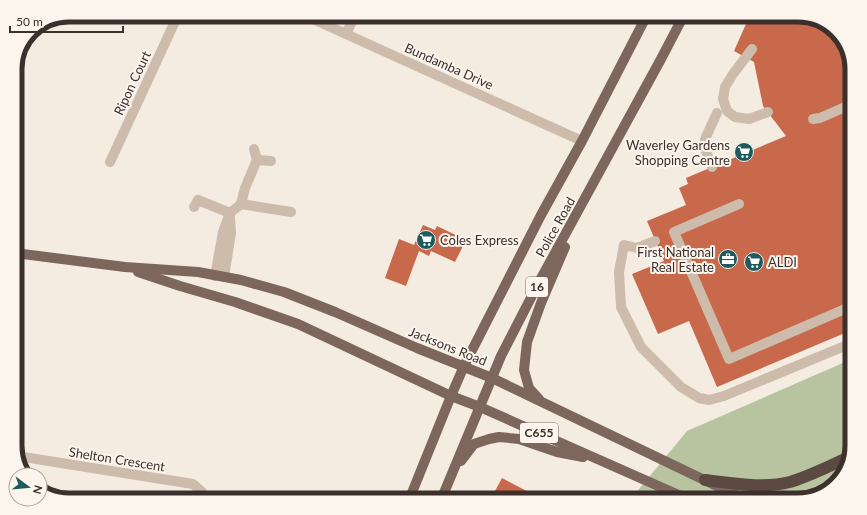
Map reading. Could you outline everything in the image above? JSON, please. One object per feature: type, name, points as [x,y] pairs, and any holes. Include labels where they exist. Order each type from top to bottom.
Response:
[{"type":"highway","points":[[705,480],[755,485],[789,482],[843,459]]},
{"type":"main road","name":"Police Road","points":[[412,493],[464,366],[538,221],[582,141],[643,22]]},
{"type":"main road","name":"Police Road","points":[[444,493],[501,356],[531,297],[680,22]]},
{"type":"main road","points":[[544,403],[529,388],[524,370],[527,342],[541,304],[586,197]]},
{"type":"main road","name":"Jacksons Road","points":[[22,254],[125,267],[198,272],[241,280],[284,292],[492,378],[732,493]]},
{"type":"main road","name":"Jacksons Road","points":[[125,267],[298,324],[451,396],[480,407],[674,493]]},
{"type":"main road","points":[[454,469],[474,444],[499,437],[518,439],[557,452],[597,459]]},
{"type":"street","name":"Ripon Court","points":[[110,162],[175,22]]},
{"type":"street","name":"Bundamba Drive","points":[[319,22],[582,141]]},
{"type":"street","points":[[346,34],[352,22]]},
{"type":"street","points":[[752,49],[725,87],[723,99],[727,111],[735,117],[749,119],[768,112]]},
{"type":"street","points":[[813,119],[826,116],[845,107]]},
{"type":"street","points":[[712,167],[705,149],[705,139],[717,113]]},
{"type":"street","points":[[220,276],[223,232],[230,213],[241,204],[245,188],[257,160],[254,149]]},
{"type":"street","points":[[257,160],[271,161]]},
{"type":"street","points":[[194,207],[198,200],[230,213]]},
{"type":"street","points":[[241,204],[291,212]]},
{"type":"street","points":[[739,204],[674,232],[729,358],[845,309]]},
{"type":"street","points":[[655,241],[637,248],[624,245],[619,272],[621,307],[640,347],[680,387],[699,398],[709,400],[724,396],[845,346]]},
{"type":"street","name":"Shelton Crescent","points":[[24,457],[193,484],[202,493]]},
{"type":"green space","points":[[845,362],[845,452],[839,469],[835,475],[821,487],[804,493],[636,493],[687,431]]},
{"type":"building","points":[[747,22],[804,22],[821,28],[827,32],[837,43],[843,54],[845,66],[845,333],[717,387],[689,321],[658,334],[632,274],[664,261],[647,221],[686,205],[679,188],[688,184],[686,178],[786,136],[763,106],[754,62],[734,51]]},
{"type":"building","points":[[423,225],[435,230],[437,226],[466,240],[455,262],[431,251],[429,256],[419,251],[406,286],[385,278],[399,239],[414,245]]},
{"type":"building","points":[[502,478],[531,493],[494,493]]},
{"type":"place","name":"Waverley Gardens Shopping Centre","points":[[744,152]]},
{"type":"place","name":"Coles Express","points":[[426,240]]},
{"type":"place","name":"First National Real Estate","points":[[728,259]]},
{"type":"place","name":"ALDI","points":[[754,262]]}]
